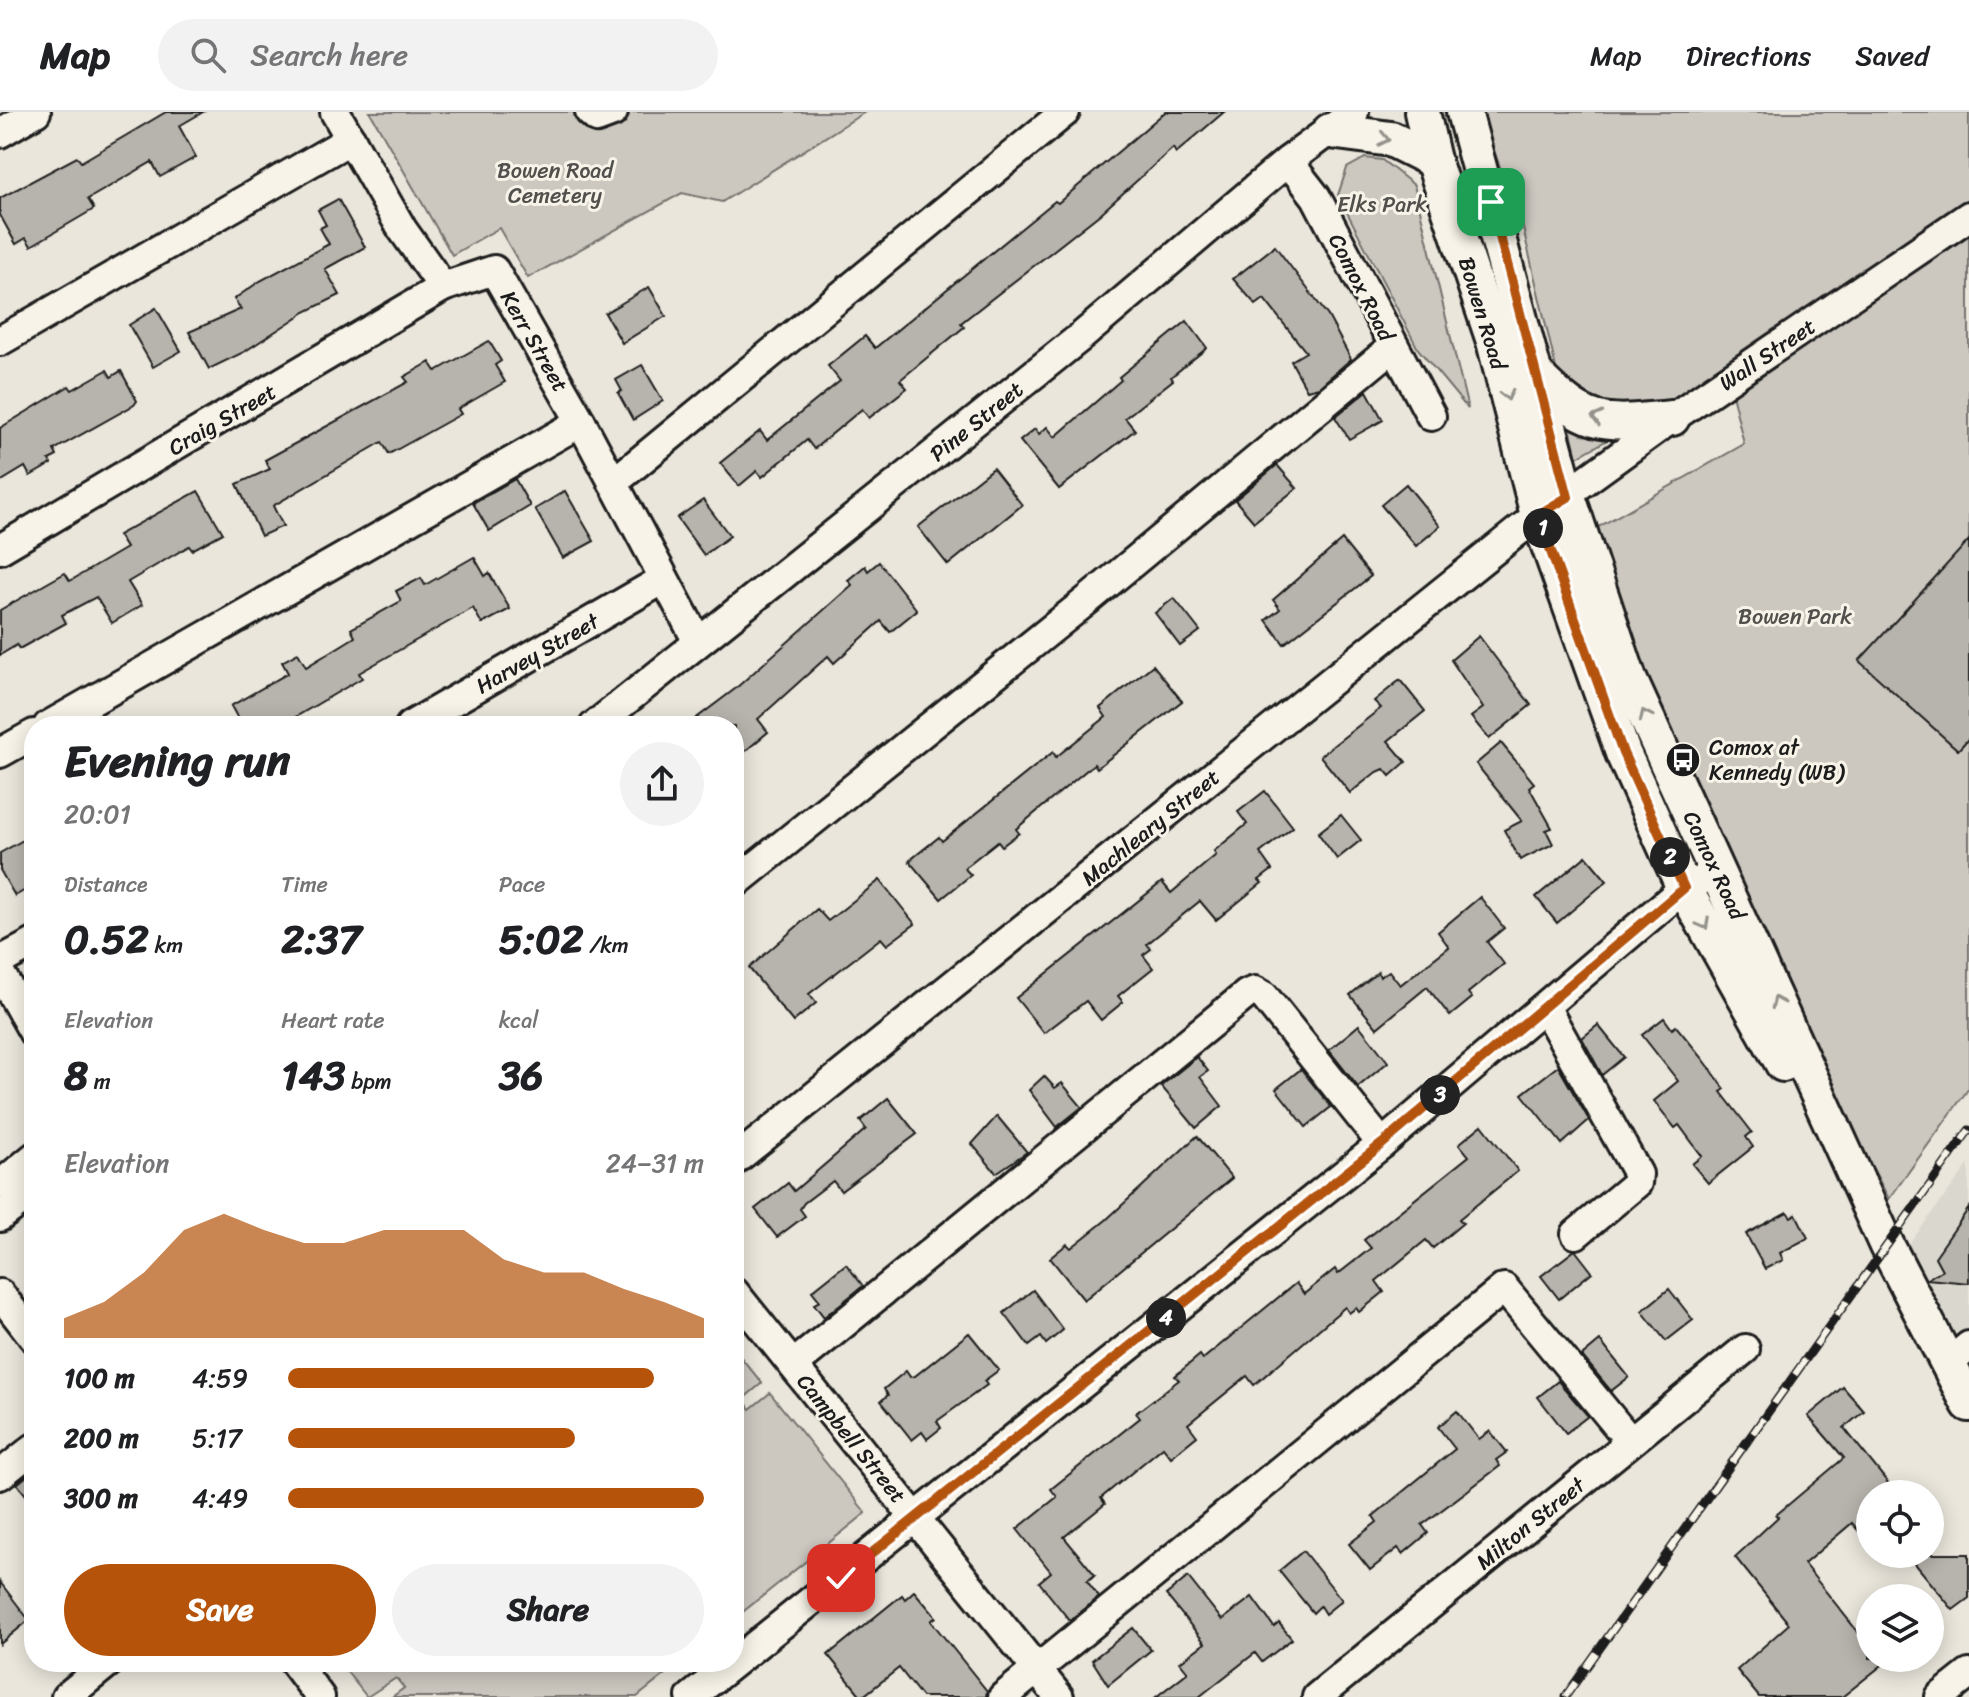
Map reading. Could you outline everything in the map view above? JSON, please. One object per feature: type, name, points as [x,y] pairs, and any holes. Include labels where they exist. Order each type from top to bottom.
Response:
[{"type":"main road","name":"Bowen Road","points":[[1422,112],[1433,160],[1494,341],[1538,515]]},
{"type":"main road","name":"Bowen Road","points":[[1464,112],[1568,497]]},
{"type":"main road","points":[[1342,122],[1391,139],[1433,160]]},
{"type":"main road","points":[[1536,375],[1569,409],[1583,415],[1618,424],[1672,418]]},
{"type":"main road","name":"Comox Road","points":[[1568,497],[1629,679],[1878,1226]]},
{"type":"main road","name":"Comox Road","points":[[1538,515],[1623,753],[1684,888],[1878,1226],[1958,1355],[1969,1404]]},
{"type":"street","points":[[0,133],[36,112]]},
{"type":"street","points":[[335,112],[402,229],[443,287]]},
{"type":"street","points":[[590,112],[597,118],[613,112]]},
{"type":"street","points":[[613,483],[1065,112]]},
{"type":"street","name":"Pine Street","points":[[606,716],[1083,335],[1288,161],[1342,122]]},
{"type":"street","points":[[0,341],[351,139]]},
{"type":"street","name":"Comox Road","points":[[1288,161],[1316,197],[1431,416]]},
{"type":"street","name":"Wall Street","points":[[1568,497],[1672,418],[1969,216]]},
{"type":"street","name":"Kerr Street","points":[[443,287],[494,270],[581,422],[698,642]]},
{"type":"street","name":"Craig Street","points":[[0,549],[443,287]]},
{"type":"street","points":[[744,876],[1090,598],[1393,347]]},
{"type":"street","points":[[66,716],[581,422]]},
{"type":"street","name":"Machleary Street","points":[[744,1153],[1538,515],[1568,497]]},
{"type":"street","name":"Harvey Street","points":[[427,716],[664,579]]},
{"type":"street","points":[[0,753],[24,740]]},
{"type":"street","points":[[744,1655],[1382,1144],[1684,888],[1719,872]]},
{"type":"street","points":[[0,961],[24,948]]},
{"type":"street","points":[[0,973],[24,1015]]},
{"type":"street","points":[[793,1365],[1247,994],[1255,991],[1264,996],[1382,1144]]},
{"type":"street","points":[[1545,1007],[1638,1174],[1637,1183],[1576,1234]]},
{"type":"street","points":[[0,1185],[24,1165]]},
{"type":"street","points":[[0,1217],[24,1199]]},
{"type":"street","points":[[1003,1697],[1504,1288],[1630,1441]]},
{"type":"street","points":[[0,1294],[24,1325]]},
{"type":"street","name":"Campbell Street","points":[[744,1304],[1059,1697]]},
{"type":"street","name":"Milton Street","points":[[1317,1697],[1745,1349]]},
{"type":"street","points":[[0,1475],[24,1456]]},
{"type":"street","points":[[66,1697],[97,1672]]},
{"type":"street","points":[[301,1672],[320,1697]]},
{"type":"street","points":[[691,1697],[723,1672]]},
{"type":"street","points":[[1940,1697],[1969,1674]]},
{"type":"shaded area","points":[[1969,1164],[1969,1390],[1900,1256]]},
{"type":"green space","name":"Bowen Road Cemetery","points":[[370,112],[865,112],[722,202],[682,193],[528,278],[499,228],[452,255]]},
{"type":"green space","name":"Bowen Park","points":[[1479,112],[1969,112],[1969,1088],[1889,1199],[1644,734],[1595,529],[1744,444],[1727,373],[1577,457],[1522,224]]},
{"type":"green space","name":"Elks Park","points":[[1365,158],[1382,160],[1414,185],[1468,409],[1418,349],[1338,195],[1347,168]]},
{"type":"green space","points":[[744,1361],[762,1383],[744,1398]]},
{"type":"green space","points":[[770,1393],[866,1513],[744,1611],[744,1400],[750,1409]]},
{"type":"green space","points":[[347,1672],[668,1672],[637,1697],[392,1697],[404,1688],[396,1678],[367,1697]]},
{"type":"building","points":[[166,112],[203,112],[179,126],[196,157],[160,177],[152,162],[88,199],[94,209],[31,246],[26,238],[16,244],[0,215],[0,198],[77,157],[81,162]]},
{"type":"building","points":[[1165,112],[1224,112],[1176,153],[1173,148],[1100,214],[961,323],[964,327],[900,380],[907,388],[869,418],[862,409],[814,449],[807,440],[762,477],[757,471],[739,486],[720,463],[760,431],[767,440],[840,381],[828,366],[865,336],[875,348],[1055,201],[1058,203]]},
{"type":"building","points":[[338,199],[365,247],[325,269],[340,295],[305,312],[244,352],[209,369],[189,332],[241,309],[234,299],[260,281],[329,244],[320,228],[326,225],[318,210]]},
{"type":"building","points":[[1275,246],[1328,316],[1351,359],[1319,387],[1307,390],[1291,361],[1306,352],[1264,299],[1256,305],[1233,279]]},
{"type":"building","points":[[649,287],[666,316],[622,343],[605,313]]},
{"type":"building","points":[[156,308],[181,351],[153,367],[129,325]]},
{"type":"building","points":[[1187,321],[1207,348],[1125,418],[1135,430],[1059,489],[1020,441],[1035,429],[1039,434],[1047,427],[1055,437],[1121,380],[1119,377]]},
{"type":"building","points":[[489,341],[501,361],[495,365],[505,382],[458,409],[461,414],[389,454],[382,442],[273,506],[283,526],[261,536],[237,484],[270,469],[265,460],[408,382],[404,377],[430,362],[436,371]]},
{"type":"building","points":[[642,365],[663,401],[633,420],[618,393],[622,391],[616,380]]},
{"type":"building","points":[[107,370],[111,377],[121,371],[137,401],[134,405],[54,450],[57,456],[49,460],[51,464],[30,476],[25,467],[0,482],[0,428],[69,386],[72,390]]},
{"type":"building","points":[[1367,391],[1383,420],[1349,439],[1335,417]]},
{"type":"building","points":[[1277,465],[1297,488],[1254,522],[1235,500]]},
{"type":"building","points":[[993,468],[1022,505],[948,565],[918,527]]},
{"type":"building","points":[[515,479],[530,506],[489,531],[473,503]]},
{"type":"building","points":[[1406,484],[1440,526],[1416,546],[1381,505]]},
{"type":"building","points":[[198,491],[223,533],[192,550],[189,546],[128,582],[142,605],[112,623],[96,597],[62,615],[66,623],[19,649],[17,645],[0,655],[0,610],[65,573],[70,581],[126,548],[118,535]]},
{"type":"building","points":[[565,491],[594,541],[563,558],[535,509]]},
{"type":"building","points":[[703,500],[730,536],[704,555],[677,518]]},
{"type":"building","points":[[1342,540],[1371,576],[1284,644],[1266,620],[1280,609],[1273,600]]},
{"type":"building","points":[[1969,540],[1969,738],[1958,750],[1859,661]]},
{"type":"building","points":[[474,557],[485,576],[489,573],[510,609],[482,624],[473,608],[359,673],[362,678],[297,716],[236,716],[231,706],[288,673],[282,662],[298,653],[306,667],[355,637],[351,629],[401,601],[396,591],[421,578],[425,585]]},
{"type":"building","points":[[879,562],[917,610],[890,632],[881,621],[834,663],[828,656],[758,719],[768,732],[744,752],[744,716],[699,716],[735,689],[852,585],[848,580],[865,566],[868,571]]},
{"type":"building","points":[[1174,598],[1200,631],[1180,646],[1155,613]]},
{"type":"building","points":[[1479,636],[1531,705],[1489,739],[1471,717],[1483,708],[1451,660]]},
{"type":"building","points":[[1153,665],[1182,701],[1097,768],[1094,764],[1016,829],[1019,833],[1002,846],[998,841],[964,868],[971,875],[941,899],[909,861],[939,837],[942,841],[1053,752],[1056,757],[1106,717],[1100,708]]},
{"type":"building","points":[[1400,680],[1425,711],[1388,741],[1406,762],[1390,776],[1384,769],[1375,773],[1350,793],[1320,756],[1381,708],[1374,701]]},
{"type":"building","points":[[1501,743],[1534,783],[1529,787],[1552,828],[1546,830],[1553,844],[1520,860],[1504,830],[1522,821],[1476,764]]},
{"type":"building","points":[[1265,791],[1293,827],[1260,853],[1272,870],[1259,880],[1262,883],[1216,920],[1200,901],[1147,944],[1151,949],[1143,955],[1153,968],[1118,996],[1123,1002],[1101,1020],[1086,1001],[1044,1033],[1016,998],[1162,882],[1171,893],[1247,824],[1238,812]]},
{"type":"building","points":[[1341,815],[1361,840],[1337,859],[1318,833]]},
{"type":"building","points":[[24,840],[24,891],[15,896],[0,870],[0,853]]},
{"type":"building","points":[[1586,856],[1607,881],[1557,923],[1536,897]]},
{"type":"building","points":[[880,880],[915,924],[887,945],[881,938],[809,994],[816,1003],[793,1022],[749,968],[817,909],[828,921]]},
{"type":"building","points":[[1480,897],[1504,928],[1487,942],[1504,964],[1468,993],[1472,998],[1450,1016],[1427,987],[1377,1028],[1350,995],[1378,972],[1380,977],[1389,971],[1400,985],[1449,947],[1438,932]]},
{"type":"building","points":[[1664,1018],[1672,1029],[1676,1026],[1704,1060],[1725,1089],[1721,1092],[1752,1132],[1746,1137],[1753,1147],[1708,1183],[1692,1164],[1702,1156],[1679,1125],[1675,1128],[1654,1101],[1678,1081],[1642,1035]]},
{"type":"building","points":[[1359,1025],[1388,1062],[1358,1087],[1329,1050]]},
{"type":"building","points":[[1598,1025],[1624,1057],[1602,1075],[1582,1038]]},
{"type":"building","points":[[1197,1057],[1208,1071],[1200,1077],[1222,1106],[1196,1128],[1161,1086]]},
{"type":"building","points":[[1558,1066],[1589,1120],[1562,1144],[1522,1094]]},
{"type":"building","points":[[1301,1069],[1331,1107],[1306,1127],[1276,1089]]},
{"type":"building","points":[[1044,1076],[1055,1088],[1062,1083],[1082,1107],[1057,1127],[1029,1090]]},
{"type":"building","points":[[888,1098],[917,1134],[841,1191],[833,1181],[804,1203],[800,1209],[805,1216],[777,1237],[755,1209],[788,1183],[794,1191],[866,1129],[860,1121]]},
{"type":"building","points":[[997,1116],[1027,1152],[996,1173],[972,1144]]},
{"type":"building","points":[[1482,1125],[1518,1171],[1459,1219],[1463,1223],[1433,1248],[1426,1240],[1376,1281],[1384,1292],[1359,1312],[1356,1308],[1349,1313],[1345,1307],[1254,1385],[1247,1376],[1188,1424],[1197,1436],[1171,1457],[1163,1447],[1101,1498],[1105,1504],[1064,1537],[1095,1575],[1087,1581],[1099,1597],[1070,1621],[1039,1582],[1051,1572],[1017,1529],[1057,1497],[1051,1489],[1140,1418],[1136,1413],[1179,1380],[1175,1376],[1200,1355],[1203,1359],[1296,1283],[1304,1294],[1335,1269],[1338,1274],[1371,1248],[1364,1240],[1469,1156],[1459,1144]]},
{"type":"building","points":[[1197,1136],[1232,1178],[1084,1300],[1050,1258],[1067,1244],[1071,1248],[1106,1220]]},
{"type":"building","points":[[1969,1208],[1969,1283],[1927,1279],[1942,1270],[1935,1257]]},
{"type":"building","points":[[1787,1212],[1791,1217],[1796,1214],[1808,1238],[1780,1253],[1783,1260],[1765,1269],[1746,1234]]},
{"type":"building","points":[[1575,1250],[1592,1272],[1559,1299],[1541,1276]]},
{"type":"building","points":[[846,1264],[863,1286],[824,1317],[814,1304],[820,1301],[812,1291]]},
{"type":"building","points":[[1669,1289],[1693,1320],[1666,1341],[1642,1311]]},
{"type":"building","points":[[1033,1290],[1063,1330],[1046,1344],[1041,1337],[1029,1346],[1004,1313]]},
{"type":"building","points":[[969,1333],[999,1370],[984,1381],[987,1385],[937,1421],[941,1428],[927,1439],[922,1432],[912,1440],[881,1401],[888,1395],[884,1389],[906,1371],[910,1377],[915,1376]]},
{"type":"building","points":[[1600,1341],[1629,1377],[1611,1391],[1582,1356]]},
{"type":"building","points":[[1558,1381],[1588,1416],[1566,1433],[1538,1397]]},
{"type":"building","points":[[1843,1387],[1864,1411],[1844,1428],[1886,1480],[1856,1480],[1856,1528],[1852,1523],[1804,1564],[1856,1629],[1856,1672],[1873,1672],[1842,1697],[1759,1697],[1737,1670],[1789,1624],[1735,1557],[1778,1517],[1776,1515],[1844,1458],[1808,1416]]},
{"type":"building","points":[[1457,1411],[1479,1439],[1490,1431],[1507,1452],[1496,1460],[1500,1466],[1422,1525],[1428,1533],[1403,1554],[1398,1548],[1370,1570],[1349,1544],[1377,1522],[1373,1516],[1455,1449],[1438,1427]]},
{"type":"building","points":[[24,1478],[24,1493],[17,1484]]},
{"type":"building","points":[[1303,1551],[1342,1600],[1325,1614],[1320,1606],[1313,1613],[1279,1571]]},
{"type":"building","points":[[1944,1554],[1969,1554],[1969,1598],[1953,1610],[1944,1599],[1944,1584],[1932,1584],[1918,1568],[1944,1568]]},
{"type":"building","points":[[1188,1577],[1222,1620],[1252,1597],[1274,1627],[1279,1623],[1292,1639],[1262,1662],[1255,1653],[1199,1697],[1156,1697],[1188,1672],[1180,1662],[1205,1643],[1166,1595]]},
{"type":"building","points":[[0,1582],[24,1613],[24,1624],[0,1644]]},
{"type":"building","points":[[914,1591],[936,1617],[931,1621],[987,1691],[986,1697],[922,1697],[899,1668],[862,1697],[828,1655],[902,1595],[905,1599]]},
{"type":"building","points":[[1133,1628],[1151,1650],[1108,1685],[1092,1660]]},
{"type":"railway","points":[[1565,1697],[1969,1130]]},
{"type":"place","name":"Comox at Kennedy (WB)","points":[[1683,760]]},
{"type":"route","points":[[841,1578],[1382,1144],[1684,888],[1623,753],[1538,515],[1568,497],[1491,202]]}]
